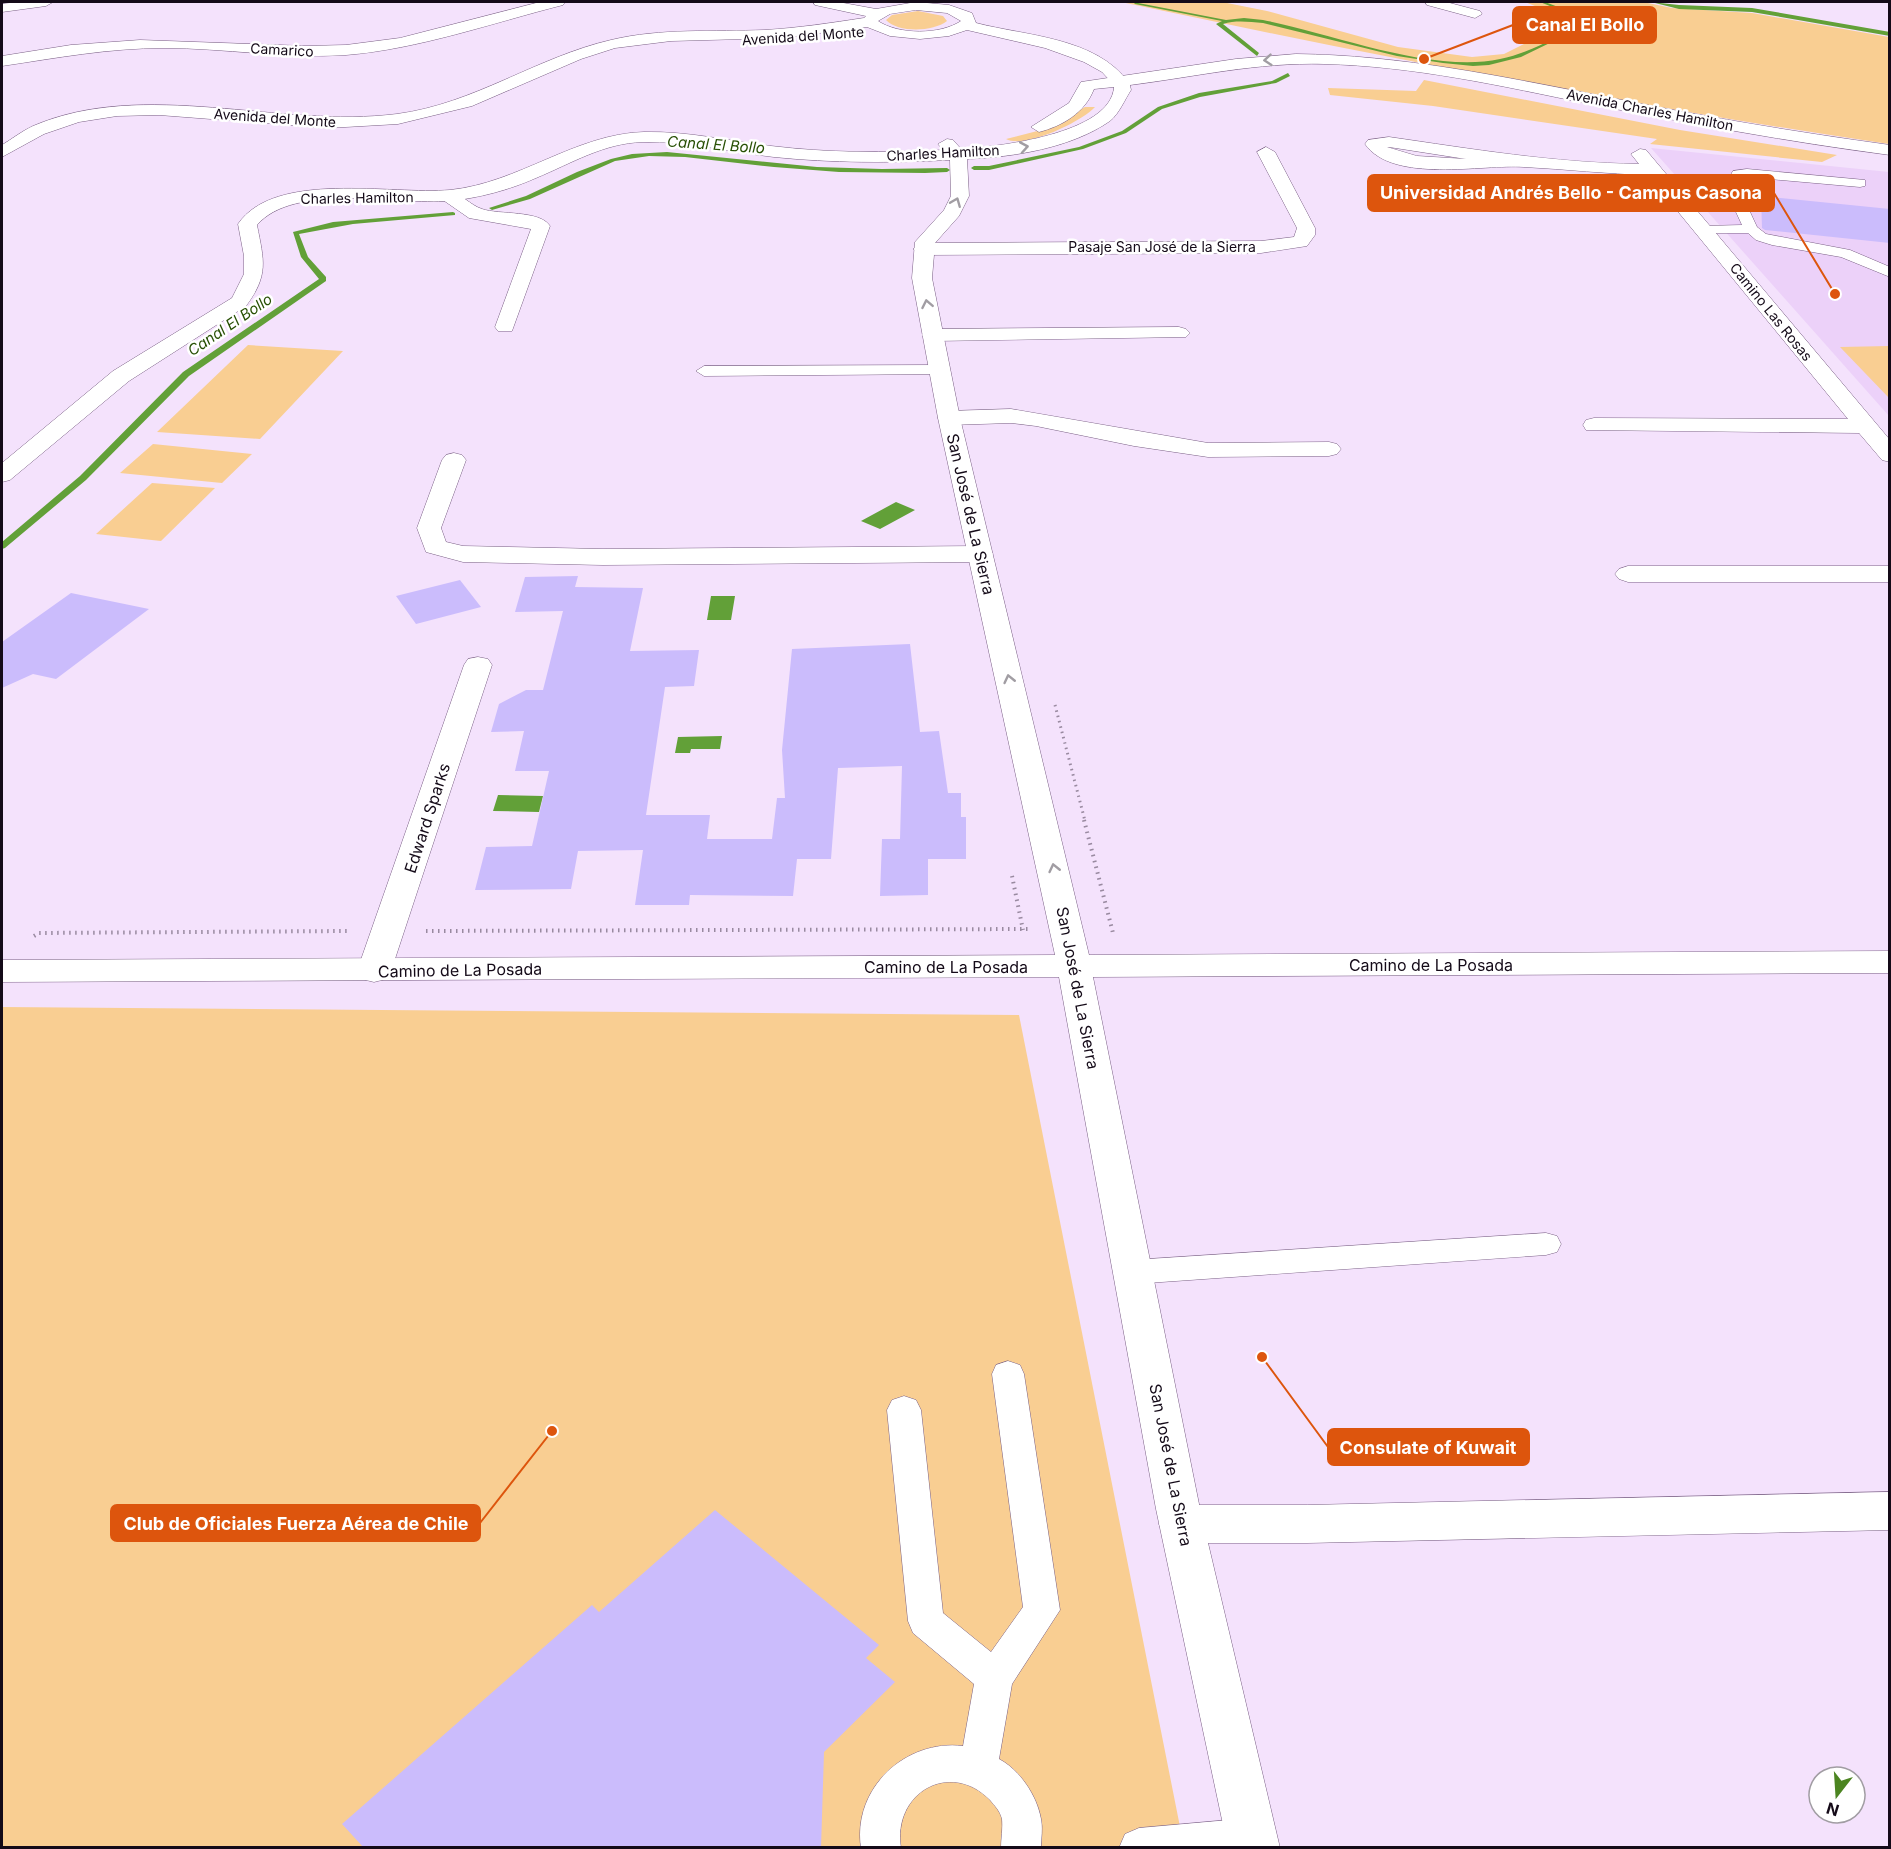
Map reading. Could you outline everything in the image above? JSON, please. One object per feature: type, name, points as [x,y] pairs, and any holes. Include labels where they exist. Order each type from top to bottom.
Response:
[{"type":"street","points":[[2,8],[46,2]]},
{"type":"street","name":"Camarico","points":[[2,61],[73,50],[140,44],[208,45],[291,52],[364,49],[418,39],[503,14],[558,2]]},
{"type":"street","points":[[820,2],[917,34],[944,32],[1049,56],[1078,71],[1085,91]]},
{"type":"street","points":[[859,2],[893,9],[940,8],[962,13],[1058,46],[1104,66],[1185,73]]},
{"type":"street","points":[[1432,2],[1475,14]]},
{"type":"street","points":[[944,32],[962,13],[979,5]]},
{"type":"street","points":[[876,22],[893,9]]},
{"type":"street","name":"Avenida del Monte","points":[[2,152],[22,138],[56,124],[119,112],[180,111],[329,123],[414,116],[464,104],[604,47],[651,39],[772,41],[876,22]]},
{"type":"street","name":"Avenida Charles Hamilton","points":[[1121,89],[1185,73],[1295,58],[1410,67],[1475,76],[1732,126],[1890,150]]},
{"type":"street","points":[[1104,66],[1121,89]]},
{"type":"street","name":"Avenida Charles Hamilton","points":[[1085,91],[1299,69],[1410,67]]},
{"type":"street","name":"Charles Hamilton","points":[[2,474],[121,376],[239,303],[252,287],[255,269],[247,224],[256,210],[289,199],[318,195],[449,196],[511,182],[581,149],[611,140],[666,138],[825,156],[1032,145],[1073,133],[1107,115],[1121,89]]},
{"type":"street","name":"Charles Hamilton","points":[[952,150],[1041,126],[1076,108],[1085,91]]},
{"type":"street","points":[[1517,162],[1469,165],[1434,163],[1388,154],[1377,150],[1374,144],[1389,142],[1517,162],[1593,169],[1653,170]]},
{"type":"street","name":"Camino Las Rosas","points":[[1635,149],[1890,455]]},
{"type":"street","points":[[923,249],[952,212],[960,196],[962,180],[952,150]]},
{"type":"street","name":"Pasaje San José de la Sierra","points":[[923,249],[1261,247],[1300,242],[1305,235],[1306,228],[1266,152]]},
{"type":"street","points":[[449,196],[476,214],[522,220],[541,226],[505,327]]},
{"type":"street","name":"San José de La Sierra","points":[[923,249],[922,278],[940,370],[1071,948],[1182,1524],[1253,1843]]},
{"type":"street","points":[[933,335],[1179,333]]},
{"type":"street","points":[[950,418],[1011,416],[1036,419],[1134,439],[1208,450],[1329,449]]},
{"type":"street","points":[[1594,425],[1864,426]]},
{"type":"street","points":[[454,460],[429,528],[435,547],[463,554],[615,557],[980,554]]},
{"type":"street","points":[[1628,574],[1890,574]]},
{"type":"street","name":"Edward Sparks","points":[[374,971],[478,664]]},
{"type":"street","name":"Camino de La Posada","points":[[2,971],[374,971],[1071,948],[1890,962]]},
{"type":"street","points":[[1182,1524],[1307,1524],[1890,1511]]},
{"type":"lane","points":[[1860,183],[1738,174],[1731,186],[1751,229],[1761,237],[1776,242],[1845,253],[1890,273]]},
{"type":"lane","points":[[1704,230],[1751,229]]},
{"type":"lane","points":[[704,371],[940,370]]},
{"type":"lane","points":[[1133,1272],[1546,1244]]},
{"type":"lane","points":[[978,1767],[994,1678],[1042,1610],[1008,1374]]},
{"type":"lane","points":[[904,1410],[926,1621],[994,1678]]},
{"type":"lane","points":[[881,1848],[880,1820],[891,1794],[908,1776],[926,1766],[950,1762],[978,1767],[999,1779],[1020,1810],[1024,1834],[1021,1848]]},
{"type":"lane","points":[[1139,1848],[1253,1843]]},
{"type":"path","points":[[30,939],[39,933],[389,931],[1071,948]]},
{"type":"shaded area","points":[[1121,2],[1222,2],[1267,11],[1398,47],[1472,57],[1504,54],[1528,42],[1562,17],[1525,2],[1643,2],[1672,8],[1752,13],[1889,37],[1889,144],[1504,79]]},
{"type":"shaded area","points":[[918,11],[943,16],[947,21],[941,25],[916,30],[899,27],[886,20],[892,15]]},
{"type":"shaded area","points":[[1424,80],[1680,130],[1837,155],[1822,162],[1650,144],[1657,139],[1433,106],[1330,95],[1328,88],[1416,91]]},
{"type":"shaded area","points":[[1085,107],[1095,107],[1078,120],[1052,132],[1026,140],[1006,139],[1049,128]]},
{"type":"shaded area","points":[[1651,148],[1889,172],[1889,416]]},
{"type":"shaded area","points":[[248,345],[343,351],[260,439],[157,432]]},
{"type":"shaded area","points":[[1890,346],[1889,398],[1840,347]]},
{"type":"shaded area","points":[[153,444],[252,454],[222,483],[120,473]]},
{"type":"shaded area","points":[[152,483],[215,488],[161,541],[96,534]]},
{"type":"shaded area","points":[[896,502],[915,510],[880,529],[861,521]]},
{"type":"shaded area","points":[[711,596],[735,596],[731,620],[707,620]]},
{"type":"shaded area","points":[[722,736],[720,749],[691,749],[690,753],[675,753],[678,737]]},
{"type":"shaded area","points":[[498,795],[543,796],[539,812],[493,811]]},
{"type":"shaded area","points":[[2,1007],[1019,1015],[1184,1847],[2,1847]]},
{"type":"building","points":[[1761,196],[1890,209],[1890,243],[1765,230],[1762,228]]},
{"type":"building","points":[[578,576],[575,587],[643,588],[630,651],[699,650],[694,686],[665,687],[646,815],[710,815],[707,839],[772,839],[777,798],[785,798],[782,750],[792,649],[910,644],[920,732],[939,731],[948,793],[961,793],[961,817],[966,817],[966,859],[928,859],[928,895],[880,896],[882,839],[900,839],[902,766],[838,768],[831,859],[797,859],[793,896],[690,895],[689,905],[635,905],[643,850],[578,851],[571,889],[475,890],[486,847],[532,846],[549,771],[515,771],[524,731],[491,732],[499,704],[526,690],[543,690],[563,611],[515,612],[525,577]]},
{"type":"building","points":[[460,580],[481,607],[416,624],[396,596]]},
{"type":"building","points":[[71,593],[149,609],[56,679],[33,674],[2,688],[2,642]]},
{"type":"building","points":[[715,1510],[879,1645],[866,1658],[895,1682],[824,1752],[821,1848],[364,1848],[342,1824],[592,1605],[599,1612]]},
{"type":"waterway","points":[[1135,2],[1224,20]]},
{"type":"waterway","name":"Canal El Bollo","points":[[1257,54],[1219,24],[1229,20],[1263,22],[1397,54],[1443,62],[1473,64],[1489,63],[1519,55],[1592,21],[1542,2]]},
{"type":"waterway","name":"Canal El Bollo","points":[[1654,2],[1679,7],[1752,10],[1890,34]]},
{"type":"waterway","name":"Canal El Bollo","points":[[974,168],[989,168],[1081,148],[1124,132],[1160,108],[1199,95],[1274,82],[1288,75]]},
{"type":"waterway","name":"Canal El Bollo","points":[[492,208],[528,198],[596,166],[614,160],[649,154],[721,158],[839,170],[947,170]]},
{"type":"waterway","name":"Canal El Bollo","points":[[2,546],[83,478],[186,374],[323,279],[305,257],[295,233],[333,224],[453,214]]},
{"type":"place","name":"Canal El Bollo","points":[[1424,59]]},
{"type":"place","name":"Universidad Andrés Bello - Campus Casona","points":[[1835,294]]},
{"type":"place","name":"Consulate of Kuwait","points":[[1262,1357]]},
{"type":"place","name":"Club de Oficiales Fuerza Aérea de Chile","points":[[552,1431]]}]
